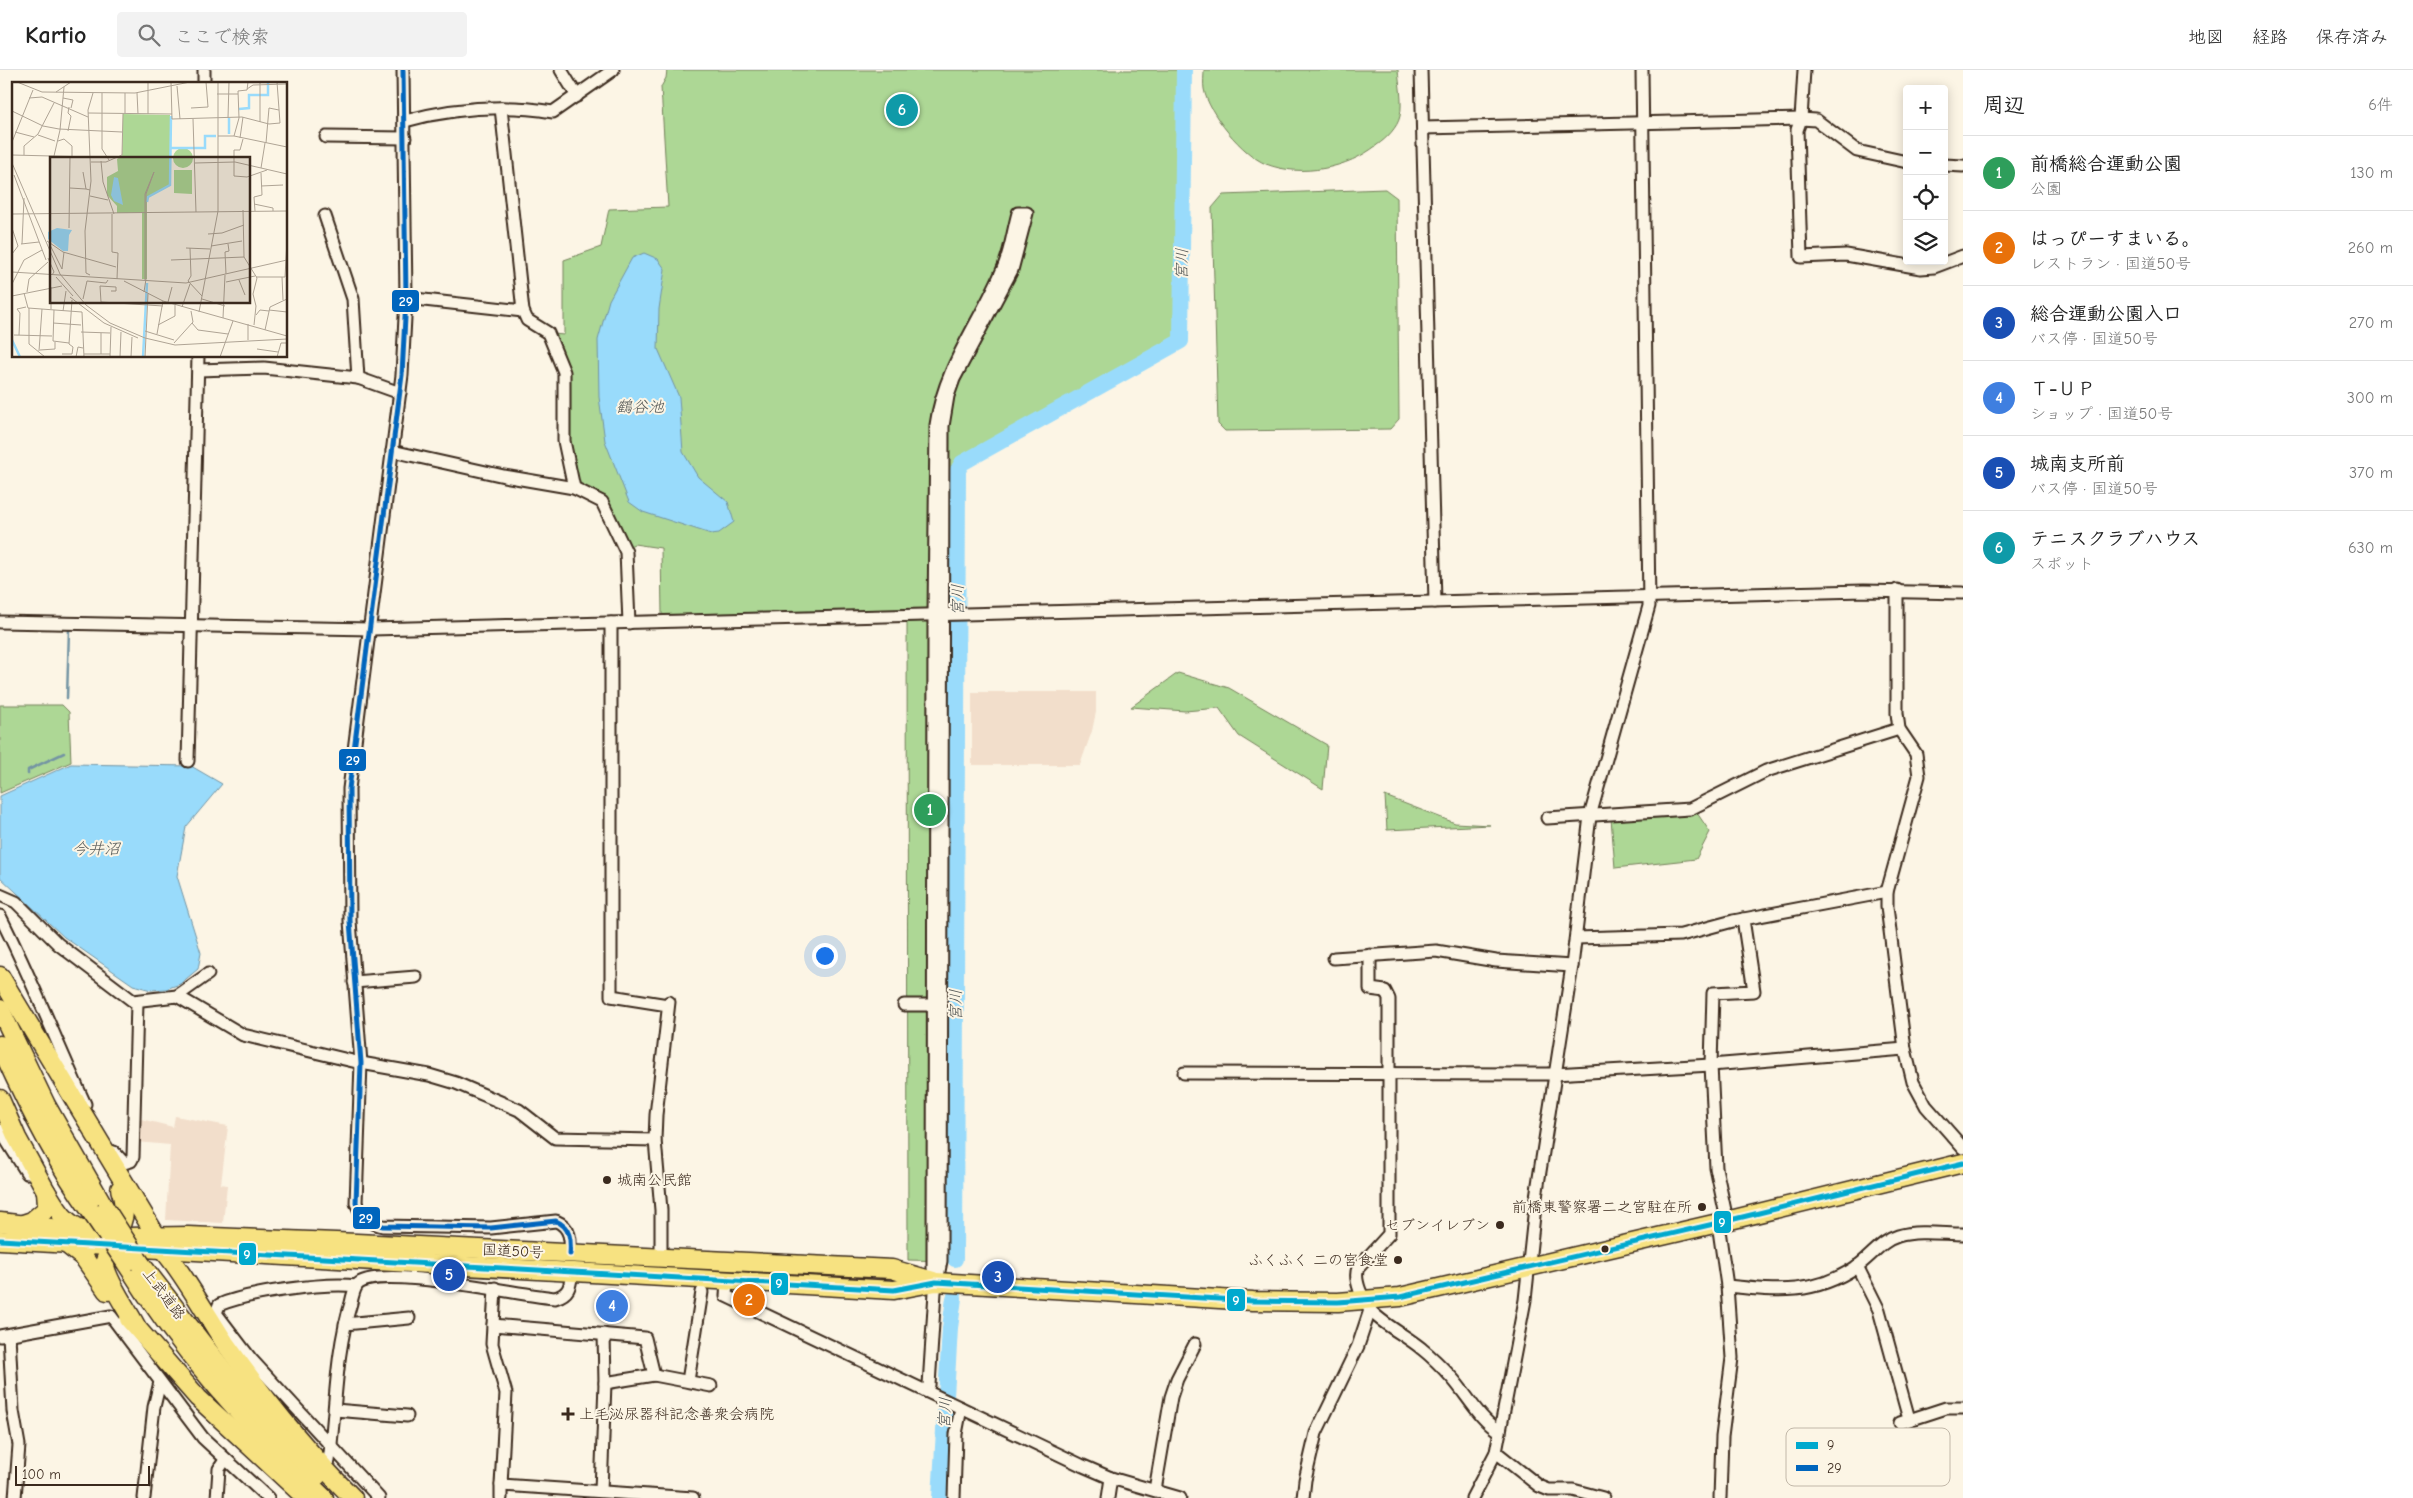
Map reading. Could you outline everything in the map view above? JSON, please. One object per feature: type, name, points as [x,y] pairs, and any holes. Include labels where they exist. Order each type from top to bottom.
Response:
[{"type":"highway","points":[[0,976],[89,1118],[108,1156],[160,1244],[226,1344],[268,1400],[352,1498]]},
{"type":"highway","name":"上武道路","points":[[0,1009],[98,1210],[133,1264],[170,1330],[217,1389],[254,1430],[324,1498]]},
{"type":"highway","name":"上武道路","points":[[0,1045],[26,1099],[75,1189],[98,1210]]},
{"type":"highway","points":[[0,1098],[35,1170],[61,1215],[73,1226],[110,1239]]},
{"type":"highway","points":[[108,1156],[107,1162],[119,1188],[125,1209],[122,1224],[110,1239],[105,1260],[106,1271],[137,1328]]},
{"type":"highway","name":"国道50号","points":[[160,1244],[198,1236],[892,1269],[936,1282],[1253,1301],[1368,1305],[1527,1266],[1723,1222],[1963,1163]]},
{"type":"highway","points":[[23,1224],[32,1221],[44,1211],[47,1206],[46,1191]]},
{"type":"highway","name":"国道50号","points":[[0,1222],[23,1224],[110,1239],[219,1252],[894,1290],[936,1282]]},
{"type":"highway","name":"国道50号","points":[[0,1240],[66,1244],[110,1239]]},
{"type":"highway","points":[[66,1244],[84,1258],[137,1328],[198,1398],[306,1498]]},
{"type":"highway","points":[[189,1288],[189,1273],[192,1264],[203,1256],[219,1252]]},
{"type":"highway","name":"上武道路","points":[[133,1264],[234,1384],[338,1498]]},
{"type":"street","points":[[403,70],[406,298],[400,393],[372,629],[349,789],[350,921],[361,1063],[356,1203],[361,1213],[370,1223],[413,1228],[492,1228],[556,1221],[567,1229],[571,1237],[570,1254]]},
{"type":"street","points":[[561,70],[577,96]]},
{"type":"street","points":[[405,121],[442,111],[531,108],[554,112],[612,70]]},
{"type":"street","points":[[1421,70],[1435,602]]},
{"type":"street","points":[[1472,1498],[1496,1452],[1525,1300],[1527,1266],[1554,1074],[1576,938],[1590,816],[1650,597],[1642,70]]},
{"type":"street","points":[[1804,70],[1801,119],[1797,130],[1801,257],[1846,256],[1921,268],[1934,267],[1963,256]]},
{"type":"street","points":[[500,108],[523,311],[527,320],[548,333],[564,372],[564,441],[574,488]]},
{"type":"street","points":[[1423,128],[1816,120],[1857,151],[1903,161]]},
{"type":"street","points":[[326,137],[405,138]]},
{"type":"street","points":[[1948,165],[1963,166]]},
{"type":"street","points":[[931,1393],[929,1385],[936,1282],[941,1261],[938,1005],[942,615],[942,441],[948,396],[954,379],[1012,270],[1027,214],[1018,214],[1004,267],[948,376],[939,405],[935,435],[942,615]]},
{"type":"street","points":[[326,216],[353,299],[358,378]]},
{"type":"street","points":[[406,298],[523,311]]},
{"type":"street","points":[[188,761],[198,358]]},
{"type":"street","points":[[198,370],[264,368],[358,378],[400,393]]},
{"type":"street","points":[[392,451],[504,476],[574,488],[602,502],[626,552],[629,623]]},
{"type":"street","points":[[1897,590],[1897,713],[1900,729],[1916,754],[1919,776],[1887,892],[1887,908],[1905,1049],[1913,1082],[1921,1098],[1963,1148]]},
{"type":"street","points":[[0,622],[372,629],[1897,590],[1963,593]]},
{"type":"street","points":[[611,623],[611,996],[669,1003],[655,1140],[661,1210],[661,1259]]},
{"type":"street","points":[[1547,818],[1690,809],[1766,771],[1900,729]]},
{"type":"street","points":[[1576,938],[1681,934],[1744,919],[1887,892]]},
{"type":"street","points":[[0,895],[16,902],[58,944],[136,1002],[177,996],[208,974]]},
{"type":"street","points":[[0,916],[31,978],[89,1118],[118,1158],[124,1163],[132,1161],[134,1157],[136,1002]]},
{"type":"street","points":[[1720,1498],[1722,1437],[1732,1358],[1723,1222],[1716,1168],[1711,1065],[1713,993],[1754,991],[1744,919]]},
{"type":"street","points":[[1334,958],[1436,951],[1496,961],[1572,966]]},
{"type":"street","points":[[1370,955],[1370,989],[1385,992],[1389,995],[1389,1234],[1356,1273],[1368,1305],[1422,1348],[1451,1377],[1476,1410],[1500,1432]]},
{"type":"street","points":[[354,982],[416,977]]},
{"type":"street","points":[[177,996],[243,1035],[361,1063],[429,1074],[482,1092],[519,1110],[555,1138],[655,1140]]},
{"type":"street","points":[[904,1005],[938,1005]]},
{"type":"street","points":[[1184,1073],[1554,1074],[1711,1065],[1905,1049]]},
{"type":"street","points":[[0,1130],[27,1173],[35,1170]]},
{"type":"street","points":[[1727,1286],[1775,1291],[1811,1288],[1831,1281],[1857,1266],[1884,1243],[1900,1235],[1963,1234]]},
{"type":"street","points":[[1857,1266],[1879,1310],[1905,1421],[1946,1408],[1963,1408]]},
{"type":"street","points":[[330,1462],[334,1410],[345,1324],[356,1286],[363,1280],[376,1278],[495,1288],[555,1298],[564,1295],[570,1287],[572,1273]]},
{"type":"street","points":[[727,1280],[726,1296],[1111,1478],[1180,1498]]},
{"type":"street","points":[[356,1286],[339,1284],[242,1297],[219,1305],[216,1310],[245,1352],[297,1406],[331,1447],[379,1498]]},
{"type":"street","points":[[495,1288],[492,1344],[506,1393],[501,1498]]},
{"type":"street","points":[[688,1381],[702,1292]]},
{"type":"street","points":[[1302,1498],[1304,1480],[1316,1433],[1358,1346],[1368,1305]]},
{"type":"street","points":[[15,1498],[20,1445],[13,1411],[5,1336],[108,1315],[204,1438],[225,1460],[268,1498]]},
{"type":"street","points":[[345,1324],[409,1318]]},
{"type":"street","points":[[493,1325],[645,1338],[654,1374]]},
{"type":"street","points":[[601,1491],[605,1383],[604,1334]]},
{"type":"street","points":[[1155,1490],[1171,1397],[1177,1379],[1195,1344]]},
{"type":"street","points":[[605,1383],[654,1374],[711,1386]]},
{"type":"street","points":[[144,1498],[154,1407],[160,1382]]},
{"type":"street","points":[[954,1498],[957,1406]]},
{"type":"street","points":[[334,1410],[406,1416]]},
{"type":"street","points":[[1496,1452],[1539,1486],[1549,1490],[1573,1490],[1603,1498]]},
{"type":"street","points":[[217,1498],[219,1469],[225,1460]]},
{"type":"street","points":[[1108,1498],[1111,1478]]},
{"type":"street","points":[[501,1485],[693,1498]]},
{"type":"shaded area","points":[[972,692],[1096,692],[1096,712],[1092,731],[1080,765],[972,765]]},
{"type":"shaded area","points":[[175,1116],[228,1126],[221,1184],[227,1185],[223,1223],[166,1220],[170,1145],[137,1142],[137,1118],[173,1127]]},
{"type":"green space","points":[[667,70],[1178,70],[1178,340],[952,465],[954,610],[950,1261],[908,1260],[907,611],[662,615],[661,548],[634,544],[628,547],[604,501],[579,486],[573,465],[553,334],[564,335],[564,260],[601,247],[609,209],[668,207],[661,87],[666,78]]},
{"type":"green space","points":[[1204,70],[1398,70],[1401,99],[1400,116],[1394,128],[1384,139],[1352,160],[1339,165],[1309,170],[1280,168],[1266,164],[1247,152],[1219,121],[1207,99],[1204,87]]},
{"type":"green space","points":[[1385,189],[1397,198],[1399,419],[1390,429],[1225,431],[1218,424],[1212,208],[1223,195]]},
{"type":"green space","points":[[1178,673],[1229,688],[1327,745],[1323,789],[1239,736],[1219,708],[1185,711],[1131,707]]},
{"type":"green space","points":[[0,705],[62,705],[69,712],[71,762],[0,793]]},
{"type":"green space","points":[[1385,796],[1455,823],[1490,825],[1387,830]]},
{"type":"green space","points":[[1697,813],[1710,832],[1696,859],[1615,868],[1611,818]]},
{"type":"water","name":"鶴谷池","points":[[644,253],[658,259],[665,269],[659,309],[658,349],[679,397],[683,452],[698,477],[728,502],[734,522],[719,533],[711,534],[643,512],[629,502],[605,441],[599,397],[598,340],[609,300],[632,258]]},
{"type":"water","name":"今井沼","points":[[71,764],[191,766],[222,784],[186,827],[177,876],[201,953],[198,969],[180,984],[166,989],[151,990],[133,985],[64,937],[0,877],[0,796]]},
{"type":"waterway","name":"宮川","points":[[955,1259],[958,470],[962,463],[1181,341],[1184,70]]},
{"type":"waterway","points":[[67,698],[69,629]]},
{"type":"waterway","points":[[28,774],[28,770],[64,753]]},
{"type":"waterway","name":"宮川","points":[[940,1498],[950,1328],[954,1298]]},
{"type":"transit line","name":"29","points":[[403,70],[406,298],[402,375],[349,789],[350,921],[361,1063],[356,1203],[366,1218],[373,1223],[383,1226],[491,1228],[556,1221],[565,1227],[569,1235],[570,1254]]},
{"type":"transit line","name":"9","points":[[0,1240],[894,1290],[936,1282],[1253,1301],[1338,1302],[1400,1297],[1718,1223],[1963,1163]]},
{"type":"place","name":"テニスクラブハウス","points":[[902,110]]},
{"type":"place","name":"前橋総合運動公園","points":[[930,810]]},
{"type":"place","name":"城南公民館","points":[[607,1180]]},
{"type":"place","name":"前橋東警察署二之宮駐在所","points":[[1702,1207]]},
{"type":"place","name":"セブンイレブン","points":[[1500,1225]]},
{"type":"place","name":"ふくふく 二の宮食堂","points":[[1398,1260]]},
{"type":"place","name":"城南支所前","points":[[449,1275]]},
{"type":"place","name":"総合運動公園入口","points":[[998,1277]]},
{"type":"place","name":"はっぴーすまいる。","points":[[749,1300]]},
{"type":"place","name":"Ｔ−ＵＰ","points":[[612,1306]]},
{"type":"place","name":"上毛泌尿器科記念善衆会病院","points":[[568,1414]]}]
